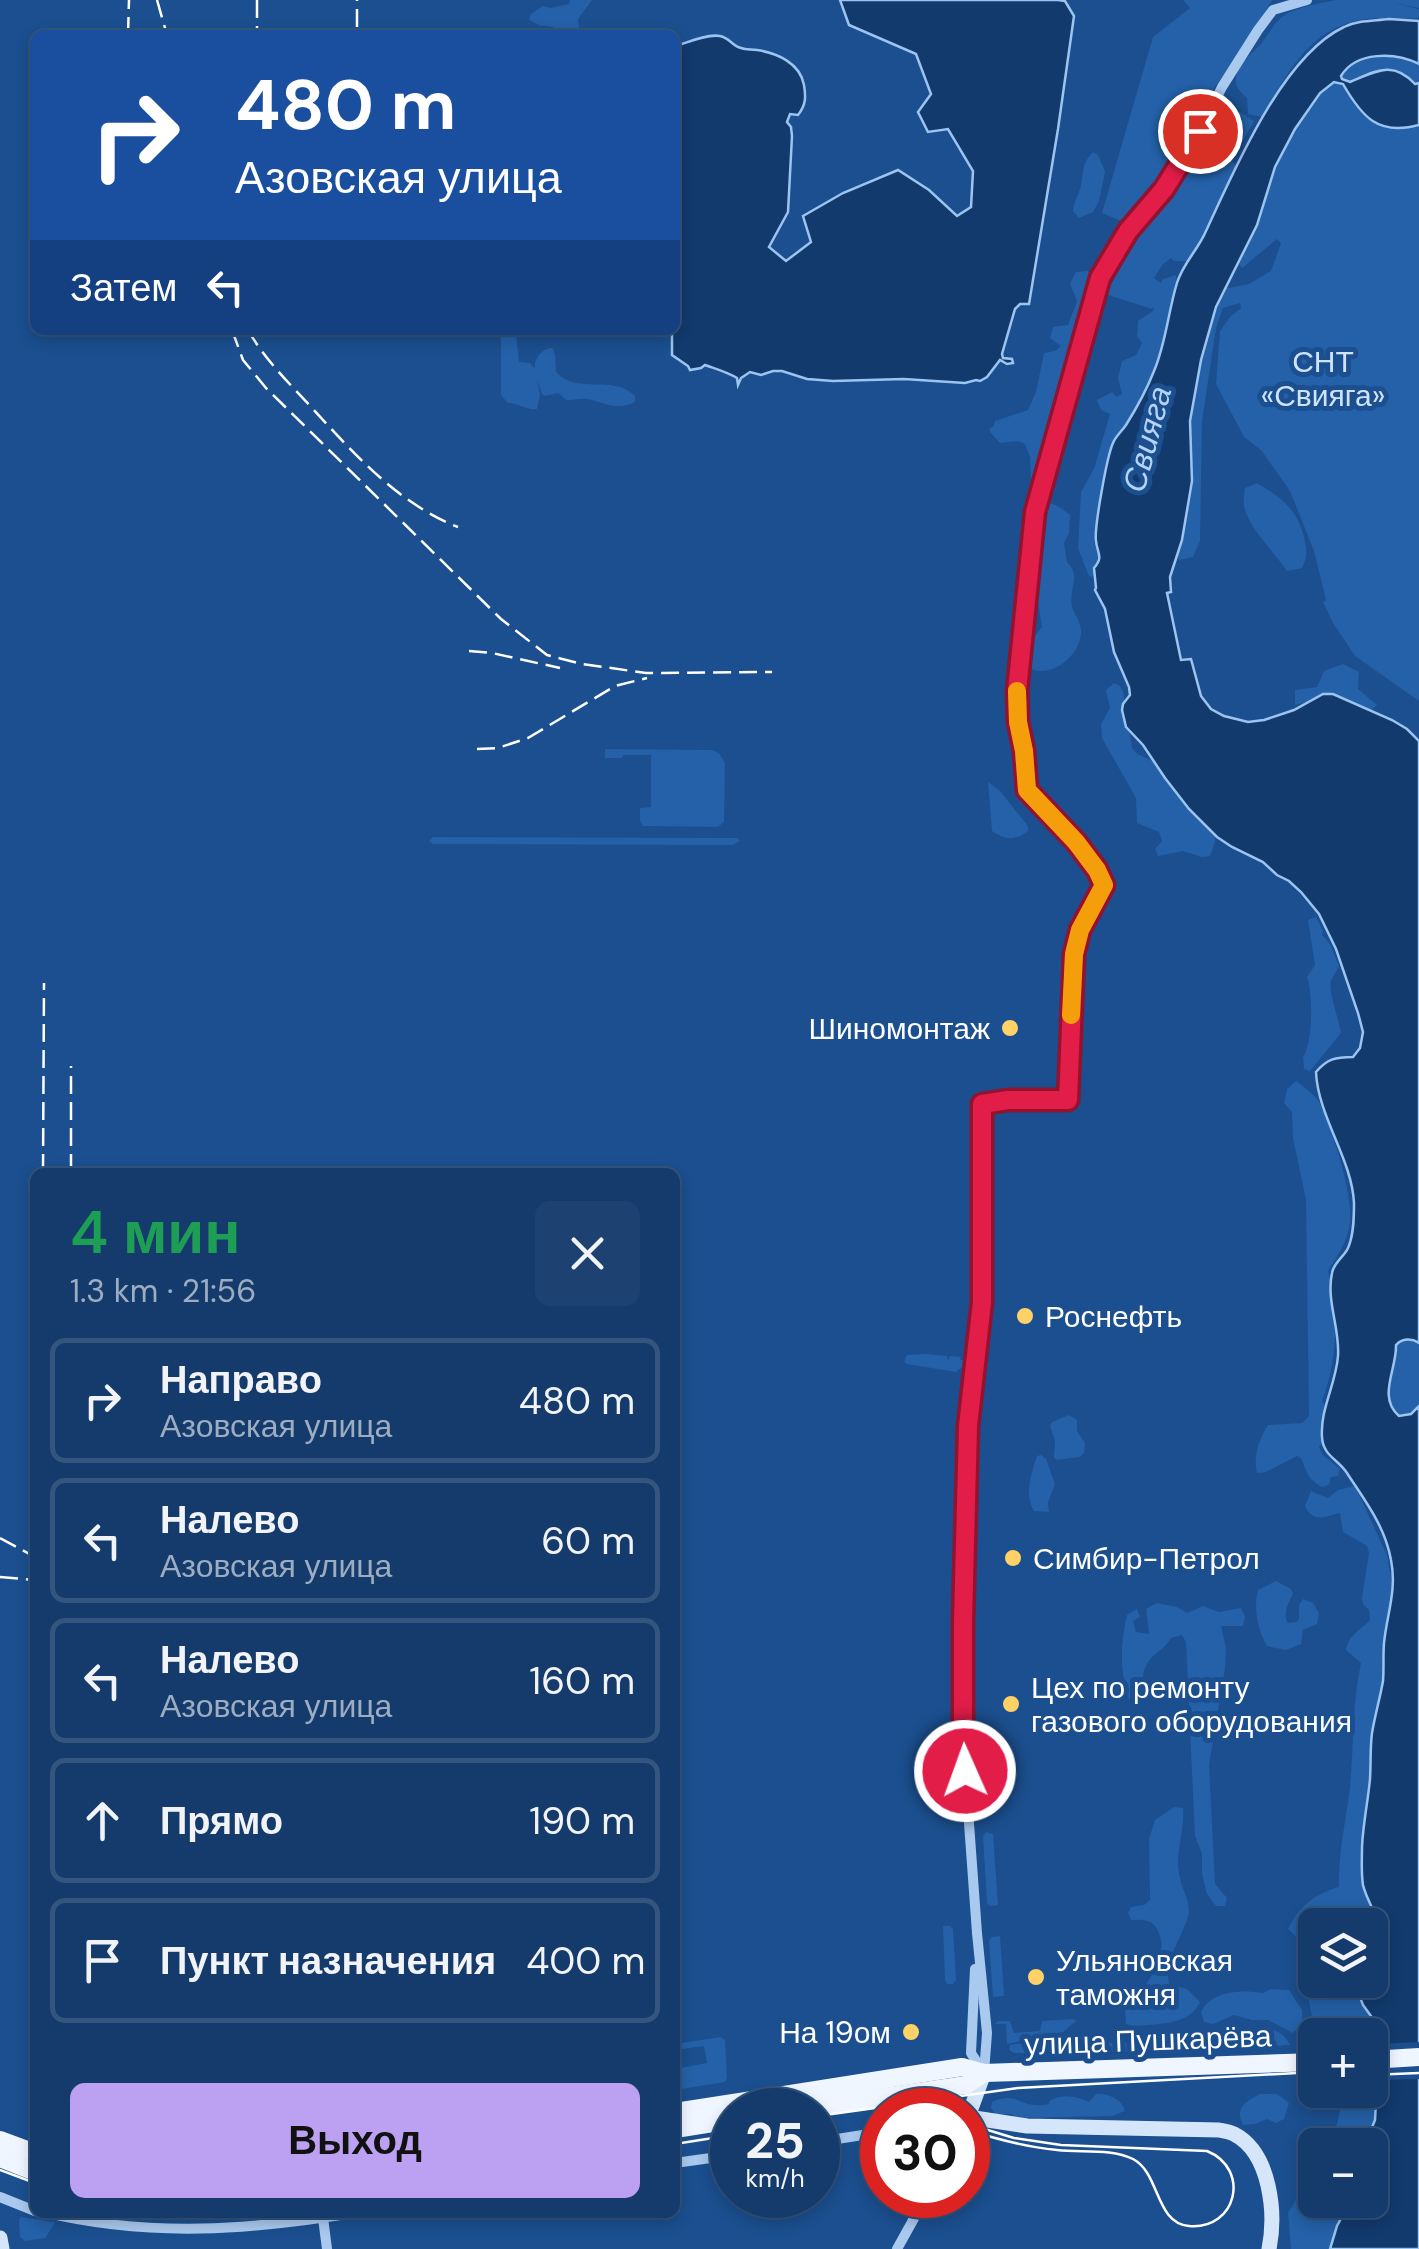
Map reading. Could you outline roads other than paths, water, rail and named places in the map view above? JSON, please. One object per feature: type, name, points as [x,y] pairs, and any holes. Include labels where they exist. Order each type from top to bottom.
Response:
[{"type":"main road","points":[[1388,2059],[1419,2057]]},
{"type":"main road","name":"улица Пушкарёва","points":[[680,2111],[962,2067],[984,2073],[1298,2063]]},
{"type":"main road","name":"улица Пушкарёва","points":[[840,2104],[966,2085],[984,2073]]},
{"type":"main road","points":[[680,2128],[710,2123]]},
{"type":"main road","points":[[1,2147],[30,2152]]},
{"type":"main road","points":[[1,2147],[30,2168]]},
{"type":"street","points":[[979,2088],[984,2073],[987,2033],[963,1741],[963,1621],[968,1426],[982,1302],[982,1104],[1068,1100],[1074,954],[1080,930],[1104,885],[1076,842],[1027,790],[1017,712],[1035,512],[1100,278],[1128,231],[1164,189],[1258,30],[1274,10],[1307,0]]},
{"type":"street","points":[[990,2121],[1027,2126],[1219,2130],[1234,2134],[1247,2144],[1264,2174],[1273,2210],[1268,2249]]},
{"type":"street","points":[[680,2162],[710,2158]]},
{"type":"street","points":[[0,2197],[30,2208]]},
{"type":"street","points":[[70,2218],[205,2230],[322,2218],[327,2249]]},
{"type":"street","points":[[897,2249],[914,2218]]},
{"type":"street","points":[[0,2238],[2,2249]]},
{"type":"water","points":[[840,0],[1058,0],[1065,1],[1074,16],[1029,304],[1020,304],[1015,309],[1002,354],[1013,363],[1000,360],[987,377],[965,383],[904,379],[833,381],[773,371],[761,375],[750,372],[738,385],[737,378],[705,365],[690,370],[672,355],[672,335],[680,335],[680,43],[720,36],[738,47],[780,57],[802,77],[804,104],[798,115],[790,114],[787,122],[792,136],[788,212],[769,247],[786,261],[811,242],[803,216],[843,193],[898,170],[929,190],[957,216],[971,207],[973,171],[948,129],[928,132],[918,112],[931,94],[916,54],[849,25]]},
{"type":"water","name":"Свияга","points":[[1419,21],[1419,64],[1399,57],[1377,56],[1356,62],[1341,76],[1350,82],[1376,71],[1392,70],[1419,83],[1419,125],[1382,126],[1357,106],[1343,84],[1334,82],[1320,93],[1295,129],[1275,167],[1257,225],[1216,307],[1201,360],[1190,421],[1192,481],[1182,540],[1170,577],[1171,592],[1167,593],[1181,660],[1191,659],[1201,696],[1211,709],[1248,722],[1294,710],[1323,694],[1333,694],[1392,720],[1419,741],[1419,1343],[1407,1340],[1396,1345],[1389,1400],[1399,1416],[1411,1414],[1419,1406],[1419,2249],[1330,2249],[1341,2218],[1388,2218],[1388,2128],[1372,2128],[1376,2108],[1388,2108],[1388,2018],[1372,2018],[1360,1998],[1388,1998],[1388,1908],[1372,1908],[1363,1885],[1362,1861],[1371,1739],[1383,1681],[1393,1571],[1379,1525],[1347,1473],[1325,1449],[1322,1437],[1323,1416],[1338,1356],[1332,1273],[1350,1243],[1354,1203],[1348,1170],[1322,1105],[1316,1072],[1332,1060],[1353,1057],[1360,1048],[1363,1032],[1336,949],[1319,914],[1289,881],[1217,837],[1189,809],[1126,727],[1122,710],[1130,695],[1129,687],[1114,652],[1105,609],[1095,590],[1094,568],[1099,558],[1099,508],[1113,443],[1148,385],[1180,276],[1280,88],[1321,42],[1360,22]]},
{"type":"tram line","points":[[840,2113],[1018,2088],[1298,2073]]},
{"type":"tram line","points":[[1388,2074],[1419,2073]]},
{"type":"tram line","points":[[990,2131],[1061,2145],[1207,2151],[1230,2171],[1232,2197],[1218,2218],[1205,2225],[1189,2226],[1170,2216],[1148,2175],[1133,2159],[1106,2152],[1034,2147],[990,2136]]},
{"type":"tram line","points":[[680,2143],[710,2138]]},
{"type":"tram line","points":[[0,2170],[30,2181]]},
{"type":"railway","points":[[128,30],[129,0]]},
{"type":"railway","points":[[157,0],[166,30]]},
{"type":"railway","points":[[257,0],[257,30]]},
{"type":"railway","points":[[357,0],[357,27]]},
{"type":"railway","points":[[234,335],[243,360],[266,388],[501,619],[547,655],[646,673],[772,672]]},
{"type":"railway","points":[[251,335],[278,371],[362,460],[397,492],[458,527]]},
{"type":"railway","points":[[469,651],[560,668]]},
{"type":"railway","points":[[477,749],[498,748],[528,738],[615,686],[647,678]]},
{"type":"railway","points":[[43,1168],[44,983]]},
{"type":"railway","points":[[71,1066],[71,1168]]},
{"type":"railway","points":[[0,1538],[30,1554]]},
{"type":"railway","points":[[0,1577],[30,1580]]},
{"type":"place","name":"Шиномонтаж","points":[[1010,1028]]},
{"type":"place","name":"Роснефть","points":[[1025,1316]]},
{"type":"place","name":"Симбир-Петрол","points":[[1013,1558]]},
{"type":"place","name":"Цех по ремонту газового оборудования","points":[[1011,1704]]},
{"type":"place","name":"Ульяновская таможня","points":[[1036,1977]]},
{"type":"place","name":"На 19ом","points":[[911,2032]]},
{"type":"park label","name":"СНТ «Свияга»","points":[[1323,378]]}]
